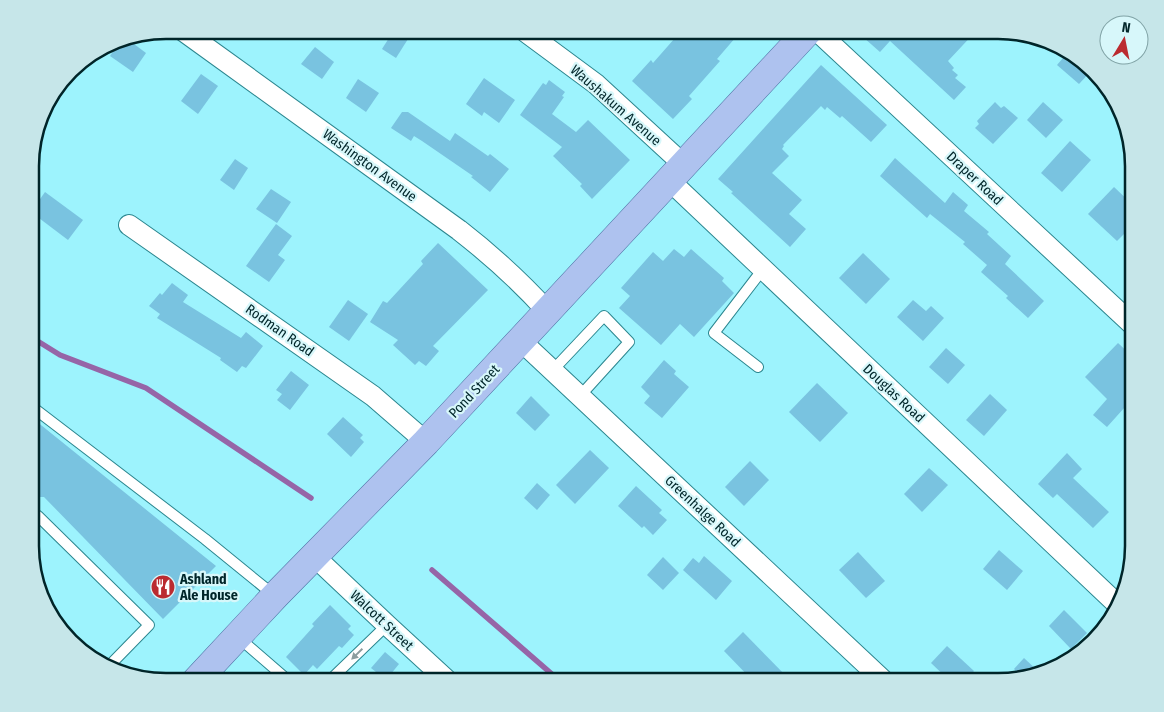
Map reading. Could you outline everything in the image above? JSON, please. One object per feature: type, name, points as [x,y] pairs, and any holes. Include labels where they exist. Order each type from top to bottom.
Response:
[{"type":"main road","name":"Pond Street","points":[[203,673],[275,596],[426,442],[801,39]]},
{"type":"street","name":"Washington Avenue","points":[[194,39],[494,257],[522,283],[547,311]]},
{"type":"street","name":"Waushakum Avenue","points":[[535,39],[596,84],[677,173]]},
{"type":"street","name":"Draper Road","points":[[826,39],[1125,318]]},
{"type":"street","name":"Douglas Road","points":[[677,173],[763,269],[1113,601]]},
{"type":"street","name":"Rodman Road","points":[[129,225],[373,396],[426,442]]},
{"type":"street","name":"Greenhalge Road","points":[[521,341],[875,673]]},
{"type":"street","name":"Walcott Street","points":[[315,557],[439,673]]},
{"type":"lane","points":[[758,367],[714,333],[763,269]]},
{"type":"lane","points":[[553,370],[604,316],[629,342],[580,396]]},
{"type":"lane","points":[[39,412],[205,539],[275,596]]},
{"type":"lane","points":[[39,517],[149,625],[113,662]]},
{"type":"lane","points":[[337,673],[387,625]]},
{"type":"lane","points":[[238,637],[280,673]]},
{"type":"building","points":[[388,39],[408,39],[396,58],[382,49]]},
{"type":"building","points":[[674,39],[734,39],[717,59],[720,61],[689,96],[692,99],[673,119],[632,81],[651,60],[653,63]]},
{"type":"building","points":[[865,39],[969,39],[948,61],[954,68],[952,70],[958,75],[955,78],[966,87],[954,100],[890,41],[880,52]]},
{"type":"building","points":[[133,43],[146,53],[133,72],[110,56],[114,50]]},
{"type":"building","points":[[315,47],[334,62],[322,79],[301,64]]},
{"type":"building","points":[[1064,57],[1087,75],[1079,84],[1057,65]]},
{"type":"building","points":[[821,65],[887,125],[871,142],[842,116],[840,118],[827,107],[825,110],[821,106],[783,145],[782,149],[789,156],[772,173],[802,200],[789,214],[806,229],[790,247],[718,179]]},
{"type":"building","points":[[201,74],[218,86],[198,114],[181,101]]},
{"type":"building","points":[[484,78],[515,100],[499,123],[484,112],[482,116],[466,104]]},
{"type":"building","points":[[358,79],[379,93],[366,112],[346,98]]},
{"type":"building","points":[[549,80],[565,92],[562,96],[564,97],[552,114],[576,132],[588,120],[630,160],[592,199],[580,186],[582,184],[553,156],[562,147],[520,115],[543,83],[546,85]]},
{"type":"building","points":[[995,102],[1001,108],[1004,106],[1018,118],[993,144],[975,128],[979,124],[977,121]]},
{"type":"building","points":[[1043,102],[1063,120],[1046,138],[1027,120]]},
{"type":"building","points":[[402,112],[408,112],[450,141],[455,133],[488,156],[490,154],[509,169],[490,192],[471,177],[473,176],[422,141],[414,136],[411,141],[391,128]]},
{"type":"building","points":[[1070,141],[1091,160],[1062,192],[1041,173]]},
{"type":"building","points":[[895,158],[945,203],[953,192],[968,205],[964,211],[989,232],[987,234],[1011,256],[1005,264],[1044,301],[1028,318],[1006,298],[1008,296],[981,272],[987,265],[963,244],[965,242],[930,214],[927,218],[880,176]]},
{"type":"building","points":[[235,159],[248,168],[234,190],[220,180]]},
{"type":"building","points":[[1114,187],[1125,197],[1125,233],[1117,241],[1088,214]]},
{"type":"building","points":[[271,189],[291,202],[277,223],[256,209]]},
{"type":"building","points":[[45,192],[83,220],[68,240],[39,218],[39,201]]},
{"type":"building","points":[[276,224],[292,236],[278,255],[285,260],[269,282],[246,266]]},
{"type":"building","points":[[438,243],[488,290],[433,346],[439,351],[426,366],[419,361],[415,365],[393,345],[398,340],[370,322],[383,301],[387,303],[423,264],[421,261]]},
{"type":"building","points":[[674,249],[684,257],[691,249],[724,278],[722,281],[734,293],[694,337],[680,324],[661,345],[619,308],[630,296],[621,288],[653,252],[663,261]]},
{"type":"building","points":[[863,253],[890,279],[866,304],[839,278]]},
{"type":"building","points":[[172,283],[188,295],[183,302],[241,338],[246,332],[263,346],[246,368],[242,366],[237,372],[220,360],[221,358],[157,318],[160,314],[149,306]]},
{"type":"building","points":[[348,300],[368,314],[349,341],[329,327]]},
{"type":"building","points":[[913,300],[926,311],[931,306],[944,318],[923,341],[897,317]]},
{"type":"building","points":[[1118,343],[1125,350],[1125,407],[1107,427],[1093,415],[1107,399],[1085,377]]},
{"type":"building","points":[[946,348],[965,365],[948,384],[929,367]]},
{"type":"building","points":[[664,360],[676,371],[674,374],[689,387],[662,418],[644,403],[650,396],[641,387]]},
{"type":"building","points":[[291,371],[309,385],[290,410],[277,400],[282,394],[276,390]]},
{"type":"building","points":[[817,383],[848,413],[820,442],[789,412]]},
{"type":"building","points":[[990,394],[1007,410],[984,436],[966,420]]},
{"type":"building","points":[[531,396],[550,415],[535,431],[516,413]]},
{"type":"building","points":[[343,417],[363,435],[360,438],[364,442],[351,457],[327,434]]},
{"type":"building","points":[[39,423],[216,566],[163,619],[44,497],[39,497]]},
{"type":"building","points":[[590,450],[609,468],[575,504],[556,485]]},
{"type":"building","points":[[1067,453],[1082,469],[1073,478],[1109,512],[1093,528],[1057,494],[1053,498],[1038,484]]},
{"type":"building","points":[[750,461],[769,480],[744,506],[725,487]]},
{"type":"building","points":[[929,468],[948,485],[922,512],[904,494]]},
{"type":"building","points":[[537,483],[550,495],[537,510],[524,498]]},
{"type":"building","points":[[636,486],[662,510],[659,513],[667,520],[653,535],[644,526],[642,528],[618,506]]},
{"type":"building","points":[[999,550],[1023,571],[1007,590],[983,569]]},
{"type":"building","points":[[858,552],[885,581],[866,598],[839,570]]},
{"type":"building","points":[[704,556],[732,581],[716,600],[683,570],[693,558],[699,563]]},
{"type":"building","points":[[663,557],[679,573],[663,590],[647,575]]},
{"type":"building","points":[[330,605],[351,626],[348,629],[354,635],[342,648],[339,646],[317,669],[313,665],[306,673],[302,673],[286,657],[314,626],[312,624]]},
{"type":"building","points":[[1064,610],[1087,633],[1071,649],[1049,626]]},
{"type":"building","points":[[743,632],[783,673],[745,673],[724,651]]},
{"type":"building","points":[[947,646],[974,671],[972,673],[942,673],[931,663]]},
{"type":"building","points":[[385,652],[399,664],[392,673],[377,673],[371,668]]},
{"type":"building","points":[[1024,658],[1035,668],[1017,672],[1014,669]]},
{"type":"waterway","points":[[39,342],[60,355],[146,388],[311,498]]},
{"type":"waterway","points":[[432,570],[551,673]]},
{"type":"place","name":"Ashland Ale House","points":[[163,587]]}]
